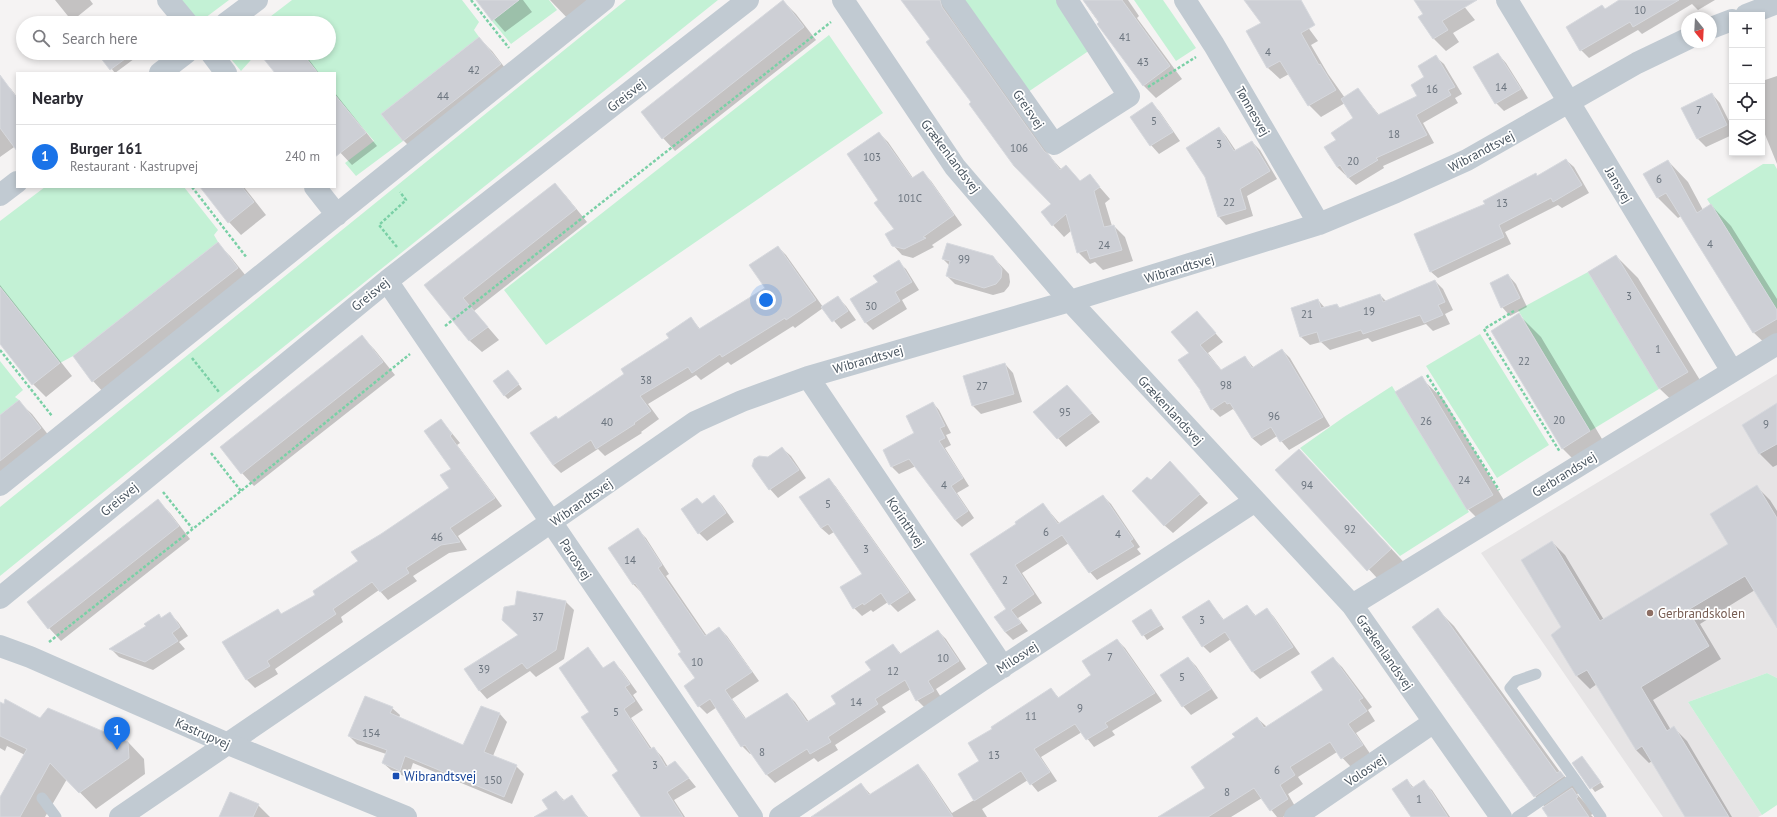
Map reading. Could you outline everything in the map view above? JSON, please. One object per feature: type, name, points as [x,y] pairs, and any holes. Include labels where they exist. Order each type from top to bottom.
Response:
[{"type":"street","points":[[168,0],[181,16]]},
{"type":"street","points":[[235,16],[257,0]]},
{"type":"street","points":[[0,485],[604,0]]},
{"type":"street","name":"Greisvej","points":[[0,598],[148,475],[387,281],[748,0]]},
{"type":"street","name":"Greisvej","points":[[952,0],[1054,144],[1129,96]]},
{"type":"street","points":[[1067,0],[1129,96]]},
{"type":"street","name":"Tønnesvej","points":[[1185,0],[1214,45],[1319,224]]},
{"type":"street","name":"Jansvej","points":[[1506,0],[1732,371]]},
{"type":"street","points":[[1754,12],[1777,3]]},
{"type":"street","name":"Grækenlandsvej","points":[[846,4],[955,167],[1070,301],[1352,605],[1501,817]]},
{"type":"street","points":[[1717,26],[1729,21]]},
{"type":"street","name":"Wibrandtsvej","points":[[120,817],[226,743],[551,523],[695,422],[742,401],[808,377],[1070,301],[1319,224],[1467,160],[1637,63],[1681,42]]},
{"type":"street","points":[[161,72],[177,60]]},
{"type":"street","points":[[216,60],[225,72]]},
{"type":"street","points":[[0,195],[16,183]]},
{"type":"street","points":[[316,188],[337,215]]},
{"type":"street","name":"Parosvej","points":[[387,281],[752,817]]},
{"type":"street","name":"Gerbrandsvej","points":[[1352,605],[1777,344]]},
{"type":"street","name":"Korinthvej","points":[[808,377],[1003,667]]},
{"type":"street","name":"Milosvej","points":[[780,817],[1003,667],[1255,501]]},
{"type":"street","name":"Kastrupvej","points":[[0,646],[30,657],[226,743],[406,817]]},
{"type":"street","name":"Volosvej","points":[[1295,817],[1434,722]]},
{"type":"lane","points":[[1536,674],[1516,681],[1510,688],[1601,817]]},
{"type":"lane","points":[[1516,817],[1574,778]]},
{"type":"lane","points":[[42,798],[56,817]]},
{"type":"path","points":[[471,0],[523,65]]},
{"type":"path","points":[[30,657],[192,528],[241,491],[846,4]]},
{"type":"path","points":[[1129,96],[1142,90],[1214,45]]},
{"type":"path","points":[[387,174],[406,200],[379,225],[410,263]]},
{"type":"path","points":[[193,188],[261,276]]},
{"type":"path","points":[[1514,311],[1484,329],[1571,470]]},
{"type":"path","points":[[178,343],[222,396],[230,408]]},
{"type":"path","points":[[0,350],[66,433]]},
{"type":"path","points":[[1426,375],[1510,508]]},
{"type":"path","points":[[196,436],[241,491]]},
{"type":"path","points":[[148,475],[192,528]]},
{"type":"shaded area","name":"Gerbrandskolen","points":[[1777,374],[1777,678],[1767,673],[1688,702],[1762,815],[1758,817],[1663,817],[1481,553]]},
{"type":"green space","points":[[181,0],[229,0],[208,16],[194,16]]},
{"type":"green space","points":[[292,0],[462,0],[479,22],[474,30],[479,37],[381,114],[403,141],[356,176],[345,163],[374,141],[336,96],[336,72],[317,72],[308,60],[336,60],[336,16],[271,16]]},
{"type":"green space","points":[[519,0],[549,0],[557,10],[511,44],[492,21]]},
{"type":"green space","points":[[626,0],[718,0],[222,396],[0,576],[0,507]]},
{"type":"green space","points":[[962,0],[1056,0],[1090,50],[1025,94]]},
{"type":"green space","points":[[1134,0],[1163,0],[1196,48],[1176,61]]},
{"type":"green space","points":[[829,35],[883,113],[546,345],[504,290]]},
{"type":"green space","points":[[232,60],[251,60],[241,71]]},
{"type":"green space","points":[[1763,164],[1774,164],[1777,169],[1777,310],[1707,199]]},
{"type":"green space","points":[[44,188],[185,188],[218,230],[214,235],[218,242],[73,356],[60,363],[0,287],[0,221]]},
{"type":"green space","points":[[1588,272],[1659,389],[1590,431],[1518,310]]},
{"type":"green space","points":[[1480,334],[1549,445],[1497,478],[1426,366]]},
{"type":"green space","points":[[0,361],[23,390],[15,397],[19,400],[0,415]]},
{"type":"green space","points":[[1392,386],[1469,512],[1400,556],[1300,448]]},
{"type":"green space","points":[[1767,673],[1777,678],[1777,805],[1762,815],[1688,702]]},
{"type":"building","points":[[476,0],[519,0],[492,21]]},
{"type":"building","points":[[783,0],[804,27],[662,139],[641,112]]},
{"type":"building","points":[[901,0],[940,0],[942,7],[1044,151],[1049,155],[1060,170],[1066,165],[1080,181],[1090,174],[1100,187],[1094,191],[1104,227],[1114,225],[1122,250],[1090,259],[1087,250],[1077,253],[1066,214],[1052,226],[1041,212],[1051,204],[1014,166],[969,104],[971,102],[926,42],[930,39]]},
{"type":"building","points":[[1083,0],[1122,0],[1170,66],[1143,86],[1097,24],[1099,22]]},
{"type":"building","points":[[1244,0],[1301,0],[1315,25],[1301,33],[1319,65],[1320,64],[1336,90],[1308,106],[1280,61],[1267,68],[1246,31],[1261,23]]},
{"type":"building","points":[[1414,0],[1477,0],[1442,21],[1448,30],[1433,39],[1418,17],[1423,14]]},
{"type":"building","points":[[1619,0],[1679,0],[1633,27],[1630,22],[1580,51],[1566,27],[1602,5],[1605,9]]},
{"type":"building","points":[[479,37],[501,64],[403,141],[381,114]]},
{"type":"building","points":[[1498,53],[1521,89],[1495,104],[1473,67]]},
{"type":"building","points":[[1436,55],[1455,87],[1448,90],[1451,95],[1416,115],[1427,135],[1376,158],[1378,160],[1348,178],[1340,165],[1337,167],[1324,147],[1336,140],[1331,133],[1353,118],[1341,99],[1358,88],[1378,115],[1417,96],[1411,85],[1424,77],[1418,66]]},
{"type":"building","points":[[102,60],[124,60],[110,70]]},
{"type":"building","points":[[265,60],[308,60],[317,72],[274,72]]},
{"type":"building","points":[[0,75],[16,97],[16,150],[0,128]]},
{"type":"building","points":[[1712,93],[1727,125],[1697,139],[1681,108]]},
{"type":"building","points":[[336,96],[366,133],[336,156]]},
{"type":"building","points":[[1152,102],[1173,132],[1150,146],[1130,117]]},
{"type":"building","points":[[1219,127],[1234,151],[1252,141],[1270,171],[1240,189],[1246,209],[1218,217],[1205,177],[1186,148]]},
{"type":"building","points":[[879,132],[912,178],[923,171],[954,215],[923,237],[926,238],[904,249],[892,246],[885,234],[894,229],[874,203],[878,200],[847,154]]},
{"type":"building","points":[[1566,159],[1582,185],[1553,202],[1551,198],[1499,225],[1504,237],[1430,272],[1414,234],[1485,204],[1483,201],[1536,173],[1537,176]]},
{"type":"building","points":[[1668,160],[1697,213],[1711,204],[1777,310],[1777,319],[1753,333],[1666,193],[1657,198],[1643,174]]},
{"type":"building","points":[[555,183],[576,209],[463,298],[488,327],[469,341],[424,285]]},
{"type":"building","points":[[201,188],[243,188],[254,202],[228,223]]},
{"type":"building","points":[[218,242],[238,268],[92,382],[73,356]]},
{"type":"building","points":[[947,243],[993,256],[1002,269],[1001,278],[996,284],[984,288],[946,276],[950,261],[942,259]]},
{"type":"building","points":[[778,246],[816,300],[786,320],[785,318],[722,357],[720,354],[692,373],[688,367],[640,396],[651,411],[634,423],[635,424],[596,449],[591,440],[553,465],[530,433],[556,416],[558,419],[624,374],[621,369],[669,338],[666,334],[691,317],[699,329],[765,288],[749,265]]},
{"type":"building","points":[[1616,255],[1688,372],[1659,389],[1588,272]]},
{"type":"building","points":[[899,260],[912,282],[895,292],[900,301],[865,323],[850,299],[878,282],[873,276]]},
{"type":"building","points":[[1508,274],[1520,298],[1501,308],[1490,283]]},
{"type":"building","points":[[1435,280],[1445,302],[1438,305],[1443,315],[1424,323],[1420,315],[1363,334],[1361,330],[1320,342],[1317,332],[1300,337],[1291,308],[1318,299],[1321,308],[1337,304],[1339,308],[1380,294],[1383,302]]},
{"type":"building","points":[[0,287],[60,363],[32,385],[0,344]]},
{"type":"building","points":[[838,296],[848,311],[832,322],[821,307]]},
{"type":"building","points":[[1197,311],[1216,333],[1200,345],[1221,370],[1245,356],[1252,368],[1282,349],[1323,417],[1280,442],[1271,427],[1252,438],[1230,403],[1227,404],[1225,401],[1211,410],[1201,391],[1178,360],[1189,353],[1171,332]]},
{"type":"building","points":[[1519,313],[1590,431],[1562,449],[1491,331]]},
{"type":"building","points":[[362,335],[383,362],[241,474],[220,447]]},
{"type":"building","points":[[1005,363],[1014,394],[972,406],[963,376]]},
{"type":"building","points":[[508,370],[519,384],[504,396],[493,381]]},
{"type":"building","points":[[1422,376],[1493,495],[1467,510],[1395,392]]},
{"type":"building","points":[[1067,385],[1092,413],[1057,439],[1033,412]]},
{"type":"building","points":[[19,400],[41,428],[0,461],[0,415]]},
{"type":"building","points":[[933,402],[945,426],[940,428],[945,438],[939,441],[963,478],[951,486],[968,511],[955,520],[909,459],[891,467],[883,450],[914,433],[906,416]]},
{"type":"building","points":[[1777,403],[1777,444],[1759,454],[1742,425]]},
{"type":"building","points":[[441,419],[452,434],[450,436],[495,498],[450,528],[460,542],[441,545],[406,568],[409,573],[380,592],[372,582],[333,609],[336,614],[267,661],[270,666],[246,680],[222,642],[278,609],[281,614],[315,595],[313,591],[358,561],[351,552],[381,534],[449,488],[440,475],[451,469],[424,431]]},
{"type":"building","points":[[782,447],[799,470],[769,490],[752,466],[754,459],[759,456],[768,457]]},
{"type":"building","points":[[1299,449],[1391,549],[1367,571],[1275,470]]},
{"type":"building","points":[[1170,461],[1200,494],[1164,526],[1132,491],[1147,477],[1151,480]]},
{"type":"building","points":[[829,478],[909,592],[889,605],[881,593],[864,605],[863,603],[853,609],[840,587],[862,574],[828,524],[821,528],[799,497]]},
{"type":"building","points":[[1757,485],[1777,518],[1777,628],[1745,576],[1688,610],[1709,646],[1641,687],[1667,731],[1674,726],[1729,817],[1685,817],[1642,746],[1636,750],[1587,670],[1576,676],[1551,635],[1561,627],[1521,560],[1552,541],[1600,621],[1728,544],[1710,514]]},
{"type":"building","points":[[714,495],[726,513],[698,534],[681,509],[697,498],[702,504]]},
{"type":"building","points":[[1103,495],[1133,539],[1130,541],[1134,546],[1089,573],[1062,535],[1015,565],[1034,594],[1011,610],[1021,623],[1005,632],[994,617],[1006,609],[970,554],[1016,524],[1015,522],[1043,503],[1058,524]]},
{"type":"building","points":[[158,499],[179,526],[48,629],[27,602]]},
{"type":"building","points":[[638,528],[662,565],[658,568],[705,636],[719,627],[752,672],[725,690],[745,719],[787,693],[807,722],[836,704],[831,696],[871,670],[865,662],[893,644],[900,654],[938,630],[959,661],[928,681],[934,691],[916,701],[905,680],[875,699],[878,704],[828,737],[831,742],[810,754],[807,749],[766,775],[745,745],[741,747],[710,699],[698,707],[684,686],[695,678],[678,654],[681,652],[635,583],[633,585],[608,548]]},
{"type":"building","points":[[517,591],[566,601],[556,650],[527,669],[522,663],[479,691],[464,669],[518,635],[502,620],[504,607],[515,605]]},
{"type":"building","points":[[1209,600],[1223,620],[1247,605],[1255,616],[1267,608],[1293,647],[1252,672],[1225,632],[1202,647],[1182,617]]},
{"type":"building","points":[[1438,608],[1557,773],[1560,771],[1564,776],[1534,797],[1412,627]]},
{"type":"building","points":[[1151,609],[1161,625],[1142,636],[1132,621]]},
{"type":"building","points":[[170,612],[180,627],[172,633],[178,641],[145,662],[109,649],[146,626],[144,624],[159,614],[161,618]]},
{"type":"building","points":[[1117,639],[1155,693],[1105,723],[1108,727],[1086,740],[1075,724],[1034,749],[1050,772],[1030,785],[1021,771],[974,801],[958,774],[979,761],[968,743],[992,729],[991,727],[1051,688],[1058,698],[1091,675],[1082,661]]},
{"type":"building","points":[[588,647],[603,668],[614,661],[630,684],[625,687],[635,701],[624,709],[650,749],[654,747],[666,767],[675,761],[689,778],[667,792],[683,817],[641,817],[612,775],[618,771],[581,717],[589,712],[559,668]]},
{"type":"building","points":[[1188,657],[1211,689],[1182,707],[1160,675]]},
{"type":"building","points":[[1333,657],[1363,698],[1359,700],[1367,711],[1348,724],[1363,745],[1341,759],[1330,742],[1290,767],[1295,775],[1280,785],[1288,799],[1270,811],[1254,788],[1208,817],[1158,817],[1205,788],[1191,767],[1235,737],[1232,734],[1257,717],[1264,728],[1323,690],[1311,672]]},
{"type":"building","points":[[365,696],[393,707],[390,713],[463,745],[481,706],[500,713],[484,752],[517,765],[504,797],[405,756],[400,771],[382,763],[387,750],[348,736]]},
{"type":"building","points":[[5,699],[40,718],[48,708],[128,742],[129,758],[79,793],[50,763],[20,817],[0,817],[0,797],[27,749],[0,736],[0,702],[4,704]]},
{"type":"building","points":[[1582,756],[1601,782],[1590,789],[1572,763]]},
{"type":"building","points":[[918,764],[953,817],[811,817],[861,783],[869,795]]},
{"type":"building","points":[[1407,779],[1412,788],[1424,780],[1448,817],[1411,817],[1392,789]]},
{"type":"building","points":[[1572,788],[1578,797],[1576,798],[1589,817],[1548,817],[1542,808]]},
{"type":"building","points":[[556,791],[563,801],[572,795],[587,817],[534,817],[548,809],[542,800]]},
{"type":"building","points":[[230,792],[259,804],[253,817],[219,817]]},
{"type":"place","name":"Gerbrandskolen","points":[[1650,613]]},
{"type":"place","name":"Burger 161","points":[[117,750]]},
{"type":"place","name":"Wibrandtsvej","points":[[396,776]]}]
